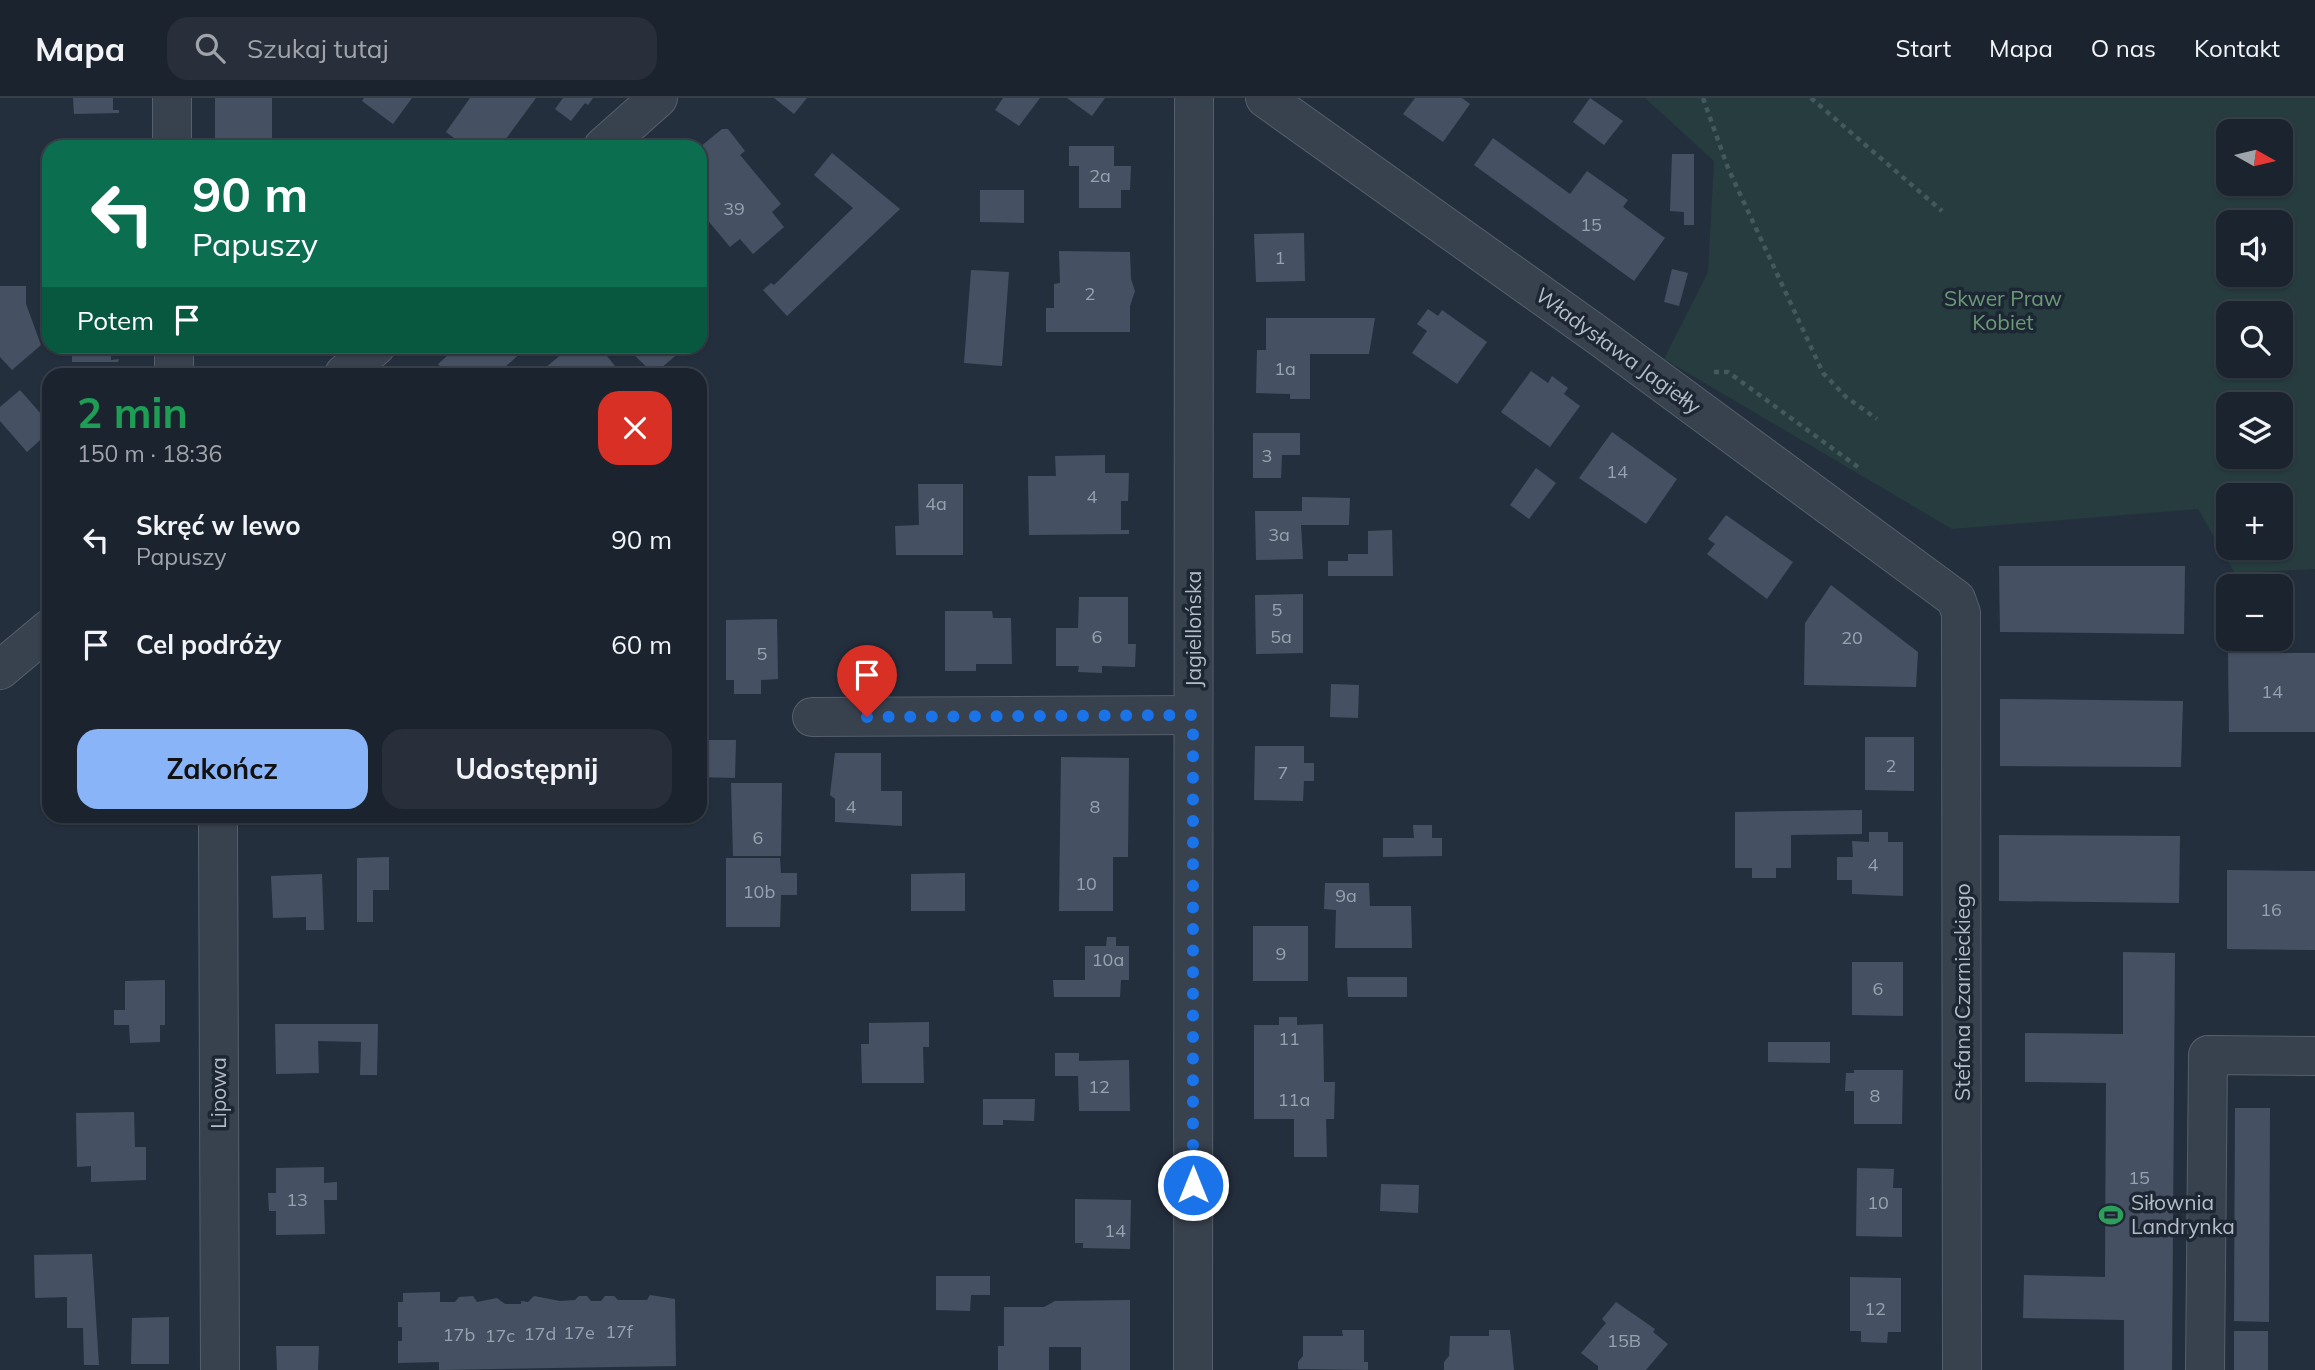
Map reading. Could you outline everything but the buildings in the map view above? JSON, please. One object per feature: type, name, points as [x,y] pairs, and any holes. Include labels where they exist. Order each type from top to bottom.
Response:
[{"type":"street","points":[[172,98],[172,140]]},
{"type":"street","points":[[611,140],[658,98]]},
{"type":"street","name":"Jagiellońska","points":[[1193,1370],[1194,98]]},
{"type":"street","name":"Władysława Jagiełły","points":[[1265,98],[1943,587],[1956,599],[1961,613]]},
{"type":"street","points":[[351,368],[367,354]]},
{"type":"street","name":"Stefana Czarnieckiego","points":[[1961,613],[1962,1370]]},
{"type":"street","points":[[0,670],[42,635]]},
{"type":"street","points":[[812,717],[1193,715]]},
{"type":"street","name":"Lipowa","points":[[218,823],[220,1370]]},
{"type":"street","points":[[2206,1370],[2208,1055],[2315,1056]]},
{"type":"path","points":[[1703,98],[1728,168],[1823,373],[1846,397],[1877,419]]},
{"type":"path","points":[[1811,98],[1942,211]]},
{"type":"green space","name":"Skwer Praw Kobiet","points":[[1645,98],[2315,98],[2315,569],[2235,573],[2227,560],[2293,560],[2293,483],[2216,483],[2216,540],[2198,509],[1952,529],[1664,359],[1708,272],[1714,161]]},
{"type":"place","name":"Siłownia Landrynka","points":[[2111,1215]]},
{"type":"route","points":[[867,717],[1193,715],[1193,1185]]}]
